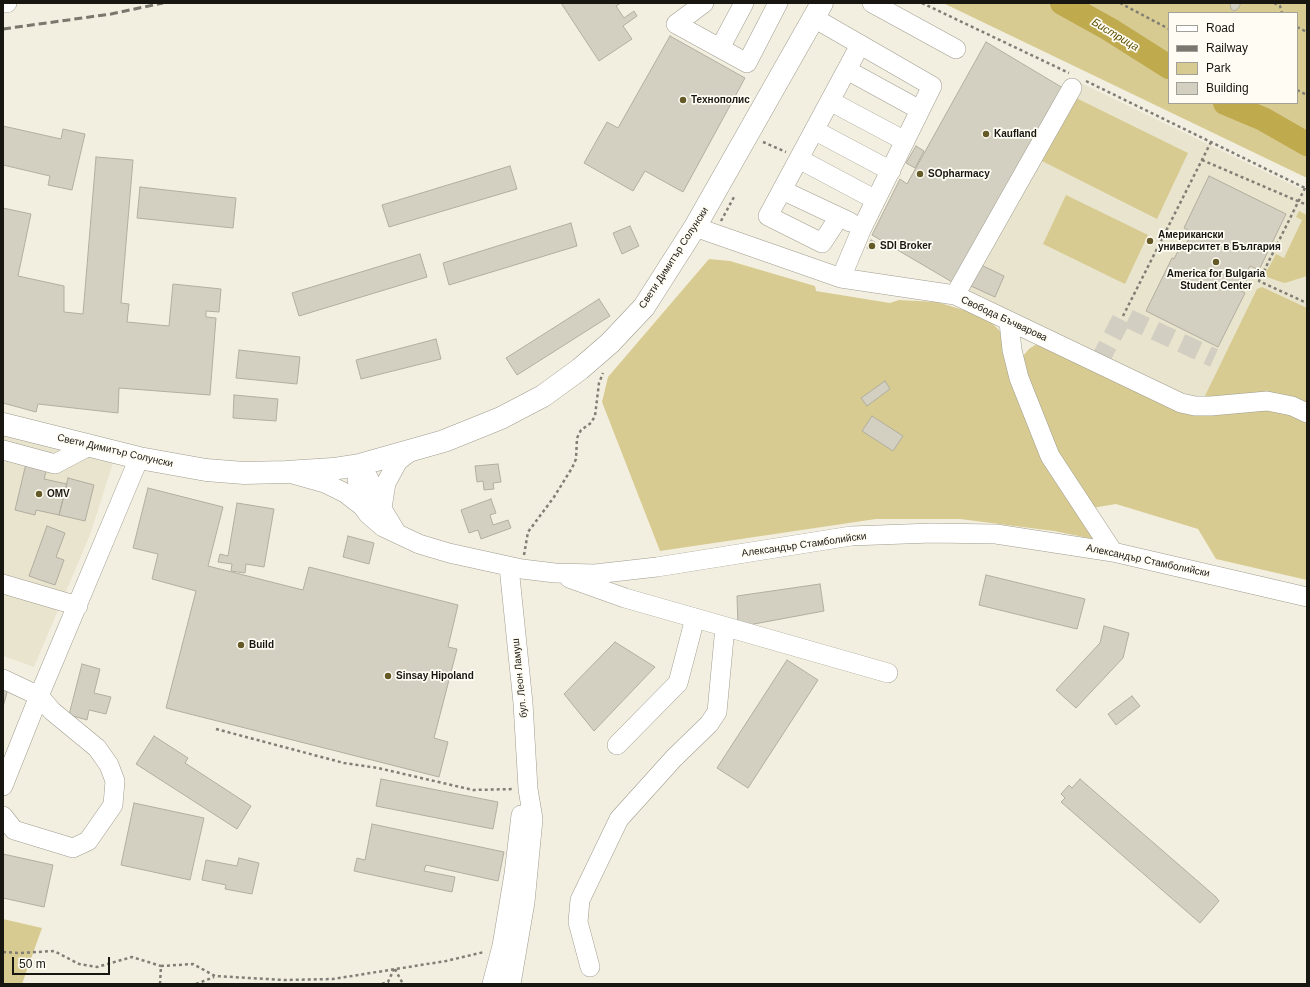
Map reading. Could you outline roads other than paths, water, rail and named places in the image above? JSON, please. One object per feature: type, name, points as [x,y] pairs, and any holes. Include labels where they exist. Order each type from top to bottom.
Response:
[{"type":"main road","name":"Свети Димитър Солунски","points":[[3,424],[139,458],[206,470],[244,473],[333,469],[359,465],[444,441],[500,418],[543,396],[610,343],[644,307],[705,230],[815,9]]},
{"type":"street","points":[[704,3],[676,24],[747,64],[778,3]]},
{"type":"street","points":[[720,48],[744,3]]},
{"type":"street","points":[[872,3],[956,49]]},
{"type":"street","points":[[815,9],[860,45],[932,86],[892,170],[862,228],[841,278]]},
{"type":"street","points":[[839,217],[822,243],[768,216],[860,45]]},
{"type":"street","points":[[847,70],[920,110]]},
{"type":"street","points":[[955,295],[1075,81]]},
{"type":"street","points":[[830,101],[905,142]]},
{"type":"street","points":[[814,130],[892,170]]},
{"type":"street","points":[[799,159],[876,200]]},
{"type":"street","points":[[782,190],[862,228]]},
{"type":"street","name":"Свобода Бъчварова","points":[[705,230],[841,278],[955,295],[1181,403],[1195,406],[1211,406],[1267,401],[1292,406],[1307,413]]},
{"type":"street","points":[[1010,322],[1012,350],[1019,378],[1050,456],[1113,552]]},
{"type":"street","points":[[3,450],[55,464],[89,446]]},
{"type":"street","points":[[382,509],[386,482],[398,461],[411,451]]},
{"type":"street","points":[[3,786],[39,696],[139,458]]},
{"type":"street","points":[[359,465],[356,479],[362,506]]},
{"type":"street","points":[[359,465],[369,479],[382,509],[397,533]]},
{"type":"street","name":"Александър Стамболийски","points":[[286,472],[325,483],[345,493],[362,506],[376,521],[419,544],[449,553],[515,568],[555,573],[595,574],[658,567],[852,536],[932,532],[996,534],[1113,552],[1307,597]]},
{"type":"street","name":"бул. Леон Ламуш","points":[[512,984],[529,866],[532,819],[528,789],[515,568]]},
{"type":"street","points":[[555,573],[625,598],[888,673]]},
{"type":"street","points":[[3,584],[78,606]]},
{"type":"street","points":[[618,745],[678,683],[695,618]]},
{"type":"street","points":[[590,967],[578,922],[580,900],[619,819],[674,758],[709,724],[717,712],[725,627]]},
{"type":"street","points":[[3,679],[39,696],[52,711],[97,748],[109,765],[115,782],[113,805],[88,841],[73,848],[14,830],[3,816]]},
{"type":"street","name":"бул. Леон Ламуш","points":[[492,984],[502,946],[514,874],[520,817],[528,789]]},
{"type":"waterway","name":"Бистрица","points":[[1062,3],[1109,29],[1168,66]]},
{"type":"waterway","name":"Бистрица","points":[[1227,104],[1263,119],[1307,144]]},
{"type":"tunnel","points":[[1099,362],[1123,316],[1214,358]]},
{"type":"railway","points":[[3,29],[111,14],[163,3]]},
{"type":"place","name":"Технополис","points":[[683,100]]},
{"type":"place","name":"Kaufland","points":[[986,134]]},
{"type":"place","name":"SOpharmacy","points":[[920,174]]},
{"type":"place","name":"Американски университет в България","points":[[1150,241]]},
{"type":"place","name":"SDI Broker","points":[[872,246]]},
{"type":"place","name":"America for Bulgaria Student Center","points":[[1216,262]]},
{"type":"place","name":"OMV","points":[[39,494]]},
{"type":"place","name":"Build","points":[[241,645]]},
{"type":"place","name":"Sinsay Hipoland","points":[[388,676]]}]
